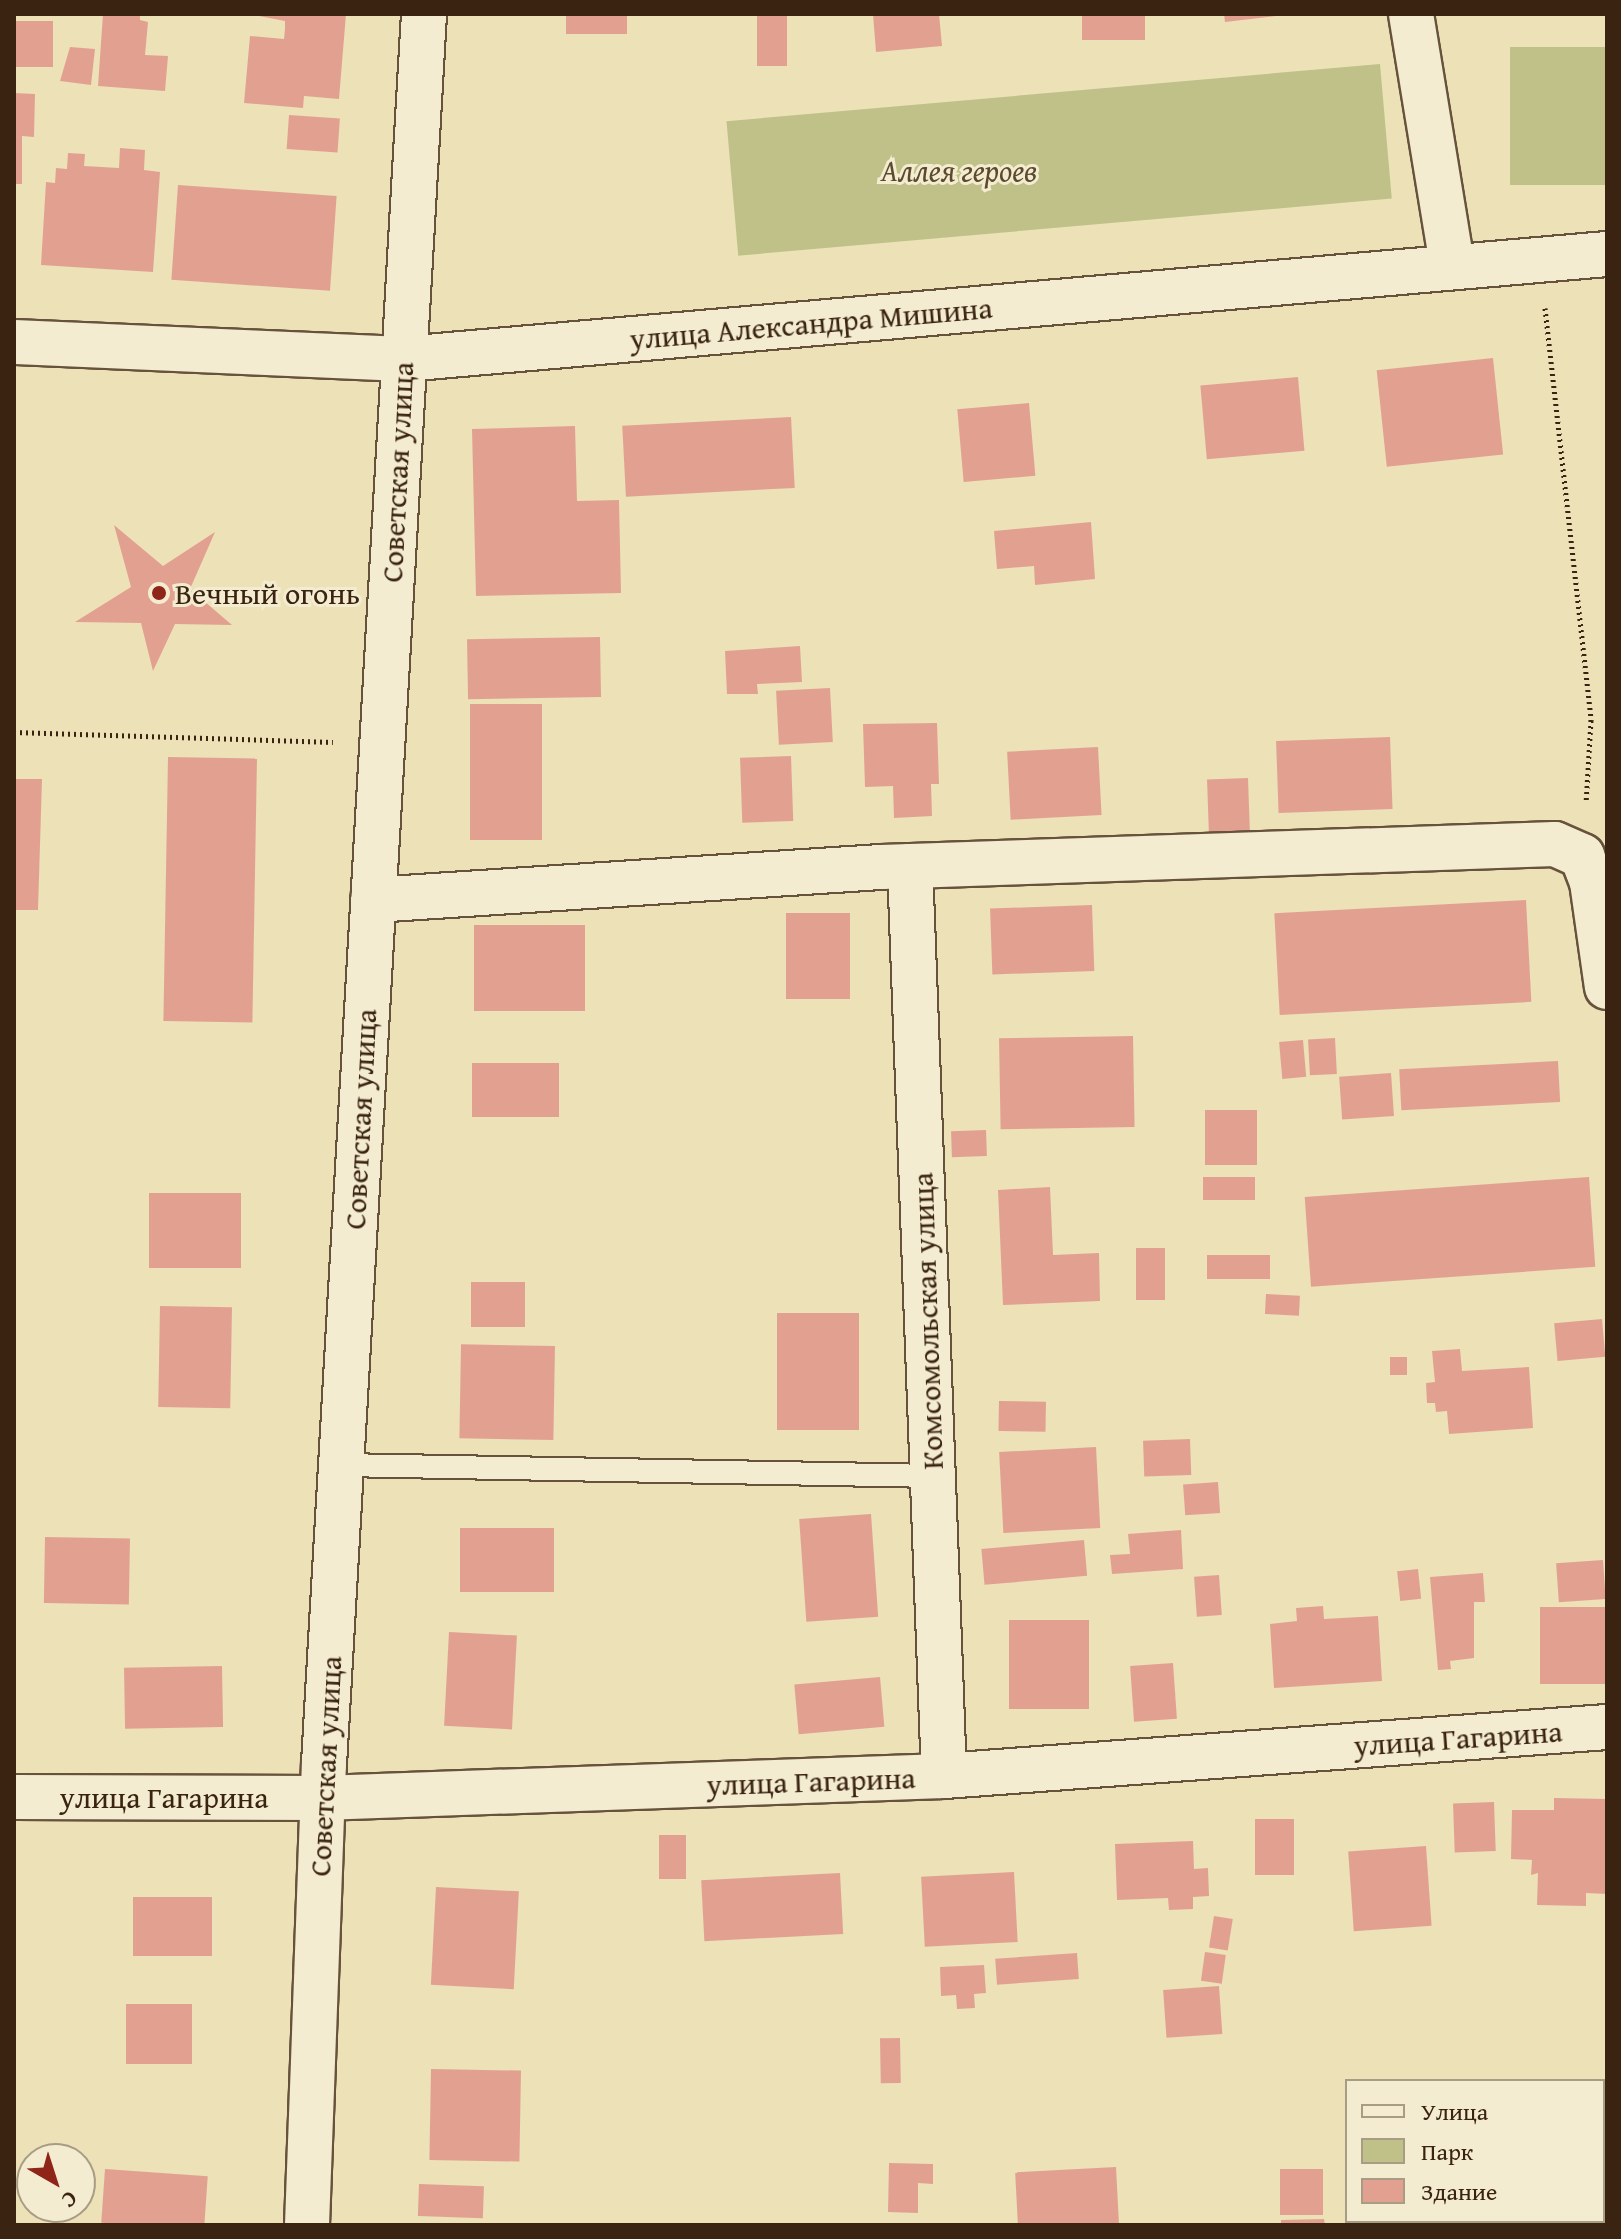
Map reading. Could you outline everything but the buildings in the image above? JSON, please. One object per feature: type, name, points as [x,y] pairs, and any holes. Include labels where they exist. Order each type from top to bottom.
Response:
[{"type":"street","name":"Советская улица","points":[[307,2225],[322,1798],[424,14]]},
{"type":"street","points":[[1411,14],[1452,265]]},
{"type":"street","name":"улица Александра Мишина","points":[[14,342],[404,359],[1452,265],[1607,254]]},
{"type":"street","points":[[373,900],[910,866],[1555,844],[1582,856],[1592,882],[1607,987]]},
{"type":"street","name":"Комсомольская улица","points":[[910,866],[944,1776]]},
{"type":"street","name":"улица Гагарина","points":[[14,1797],[322,1798],[944,1776],[1607,1727]]},
{"type":"lane","points":[[341,1465],[933,1476]]},
{"type":"path","points":[[1539,260],[1591,720],[1582,856]]},
{"type":"path","points":[[14,732],[382,744]]},
{"type":"green space","points":[[1510,47],[1607,47],[1607,185],[1510,185]]},
{"type":"green space","name":"Аллея героев","points":[[1380,64],[1392,198],[738,256],[726,121]]},
{"type":"place","name":"Вечный огонь","points":[[159,593]]}]
